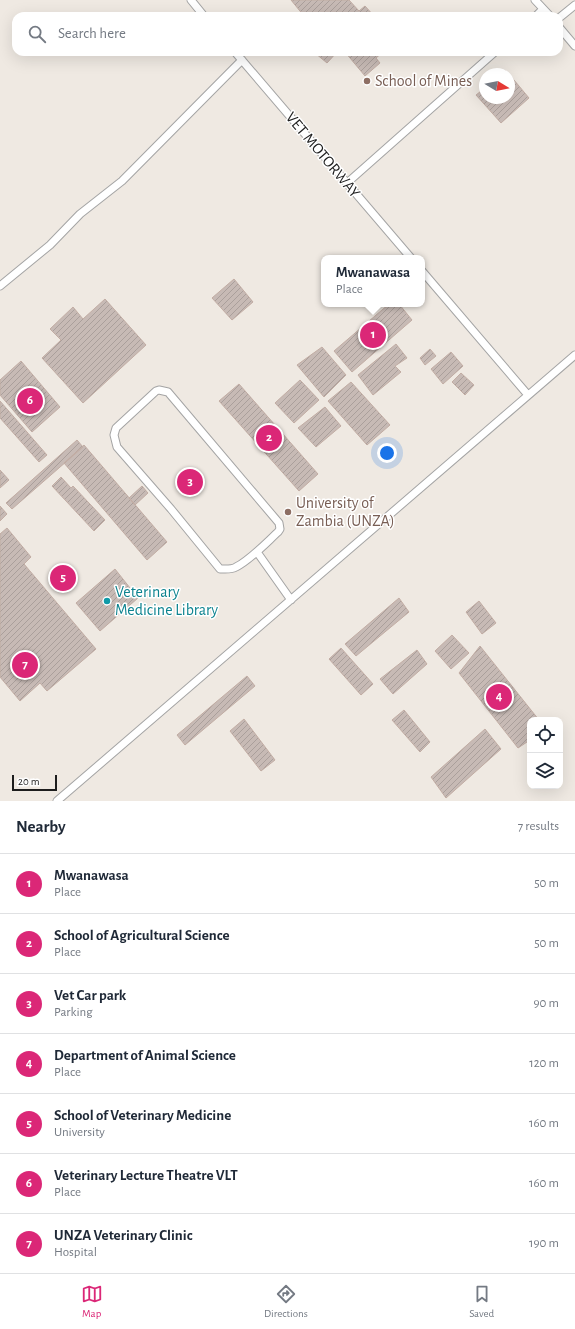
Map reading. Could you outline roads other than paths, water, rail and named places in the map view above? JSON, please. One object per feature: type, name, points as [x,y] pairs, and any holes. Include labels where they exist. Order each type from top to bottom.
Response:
[{"type":"lane","points":[[191,0],[201,12]]},
{"type":"lane","points":[[535,0],[546,12]]},
{"type":"lane","points":[[563,14],[575,4]]},
{"type":"lane","points":[[540,12],[543,9]]},
{"type":"lane","points":[[563,31],[575,46]]},
{"type":"lane","name":"VET MOTORWAY","points":[[238,56],[408,255]]},
{"type":"lane","points":[[347,183],[490,56]]},
{"type":"lane","points":[[0,286],[50,245],[80,214],[122,181],[242,60]]},
{"type":"lane","points":[[425,275],[528,395]]},
{"type":"lane","points":[[57,801],[575,355]]},
{"type":"lane","points":[[159,390],[168,392],[279,523],[280,529],[278,532],[257,552],[236,567],[220,569],[171,509],[117,447],[114,435],[116,428],[156,391],[159,390]]},
{"type":"lane","points":[[257,552],[291,600]]},
{"type":"place","name":"School of Mines","points":[[367,81]]},
{"type":"place","name":"Mwanawasa","points":[[373,335]]},
{"type":"place","name":"Veterinary Lecture Theatre VLT","points":[[30,401]]},
{"type":"place","name":"School of Agricultural Science","points":[[269,438]]},
{"type":"place","name":"Vet Car park","points":[[190,482]]},
{"type":"place","name":"University of Zambia (UNZA)","points":[[288,512]]},
{"type":"place","name":"School of Veterinary Medicine","points":[[63,578]]},
{"type":"place","name":"Veterinary Medicine Library","points":[[107,601]]},
{"type":"place","name":"UNZA Veterinary Clinic","points":[[25,665]]},
{"type":"place","name":"Department of Animal Science","points":[[499,697]]}]
